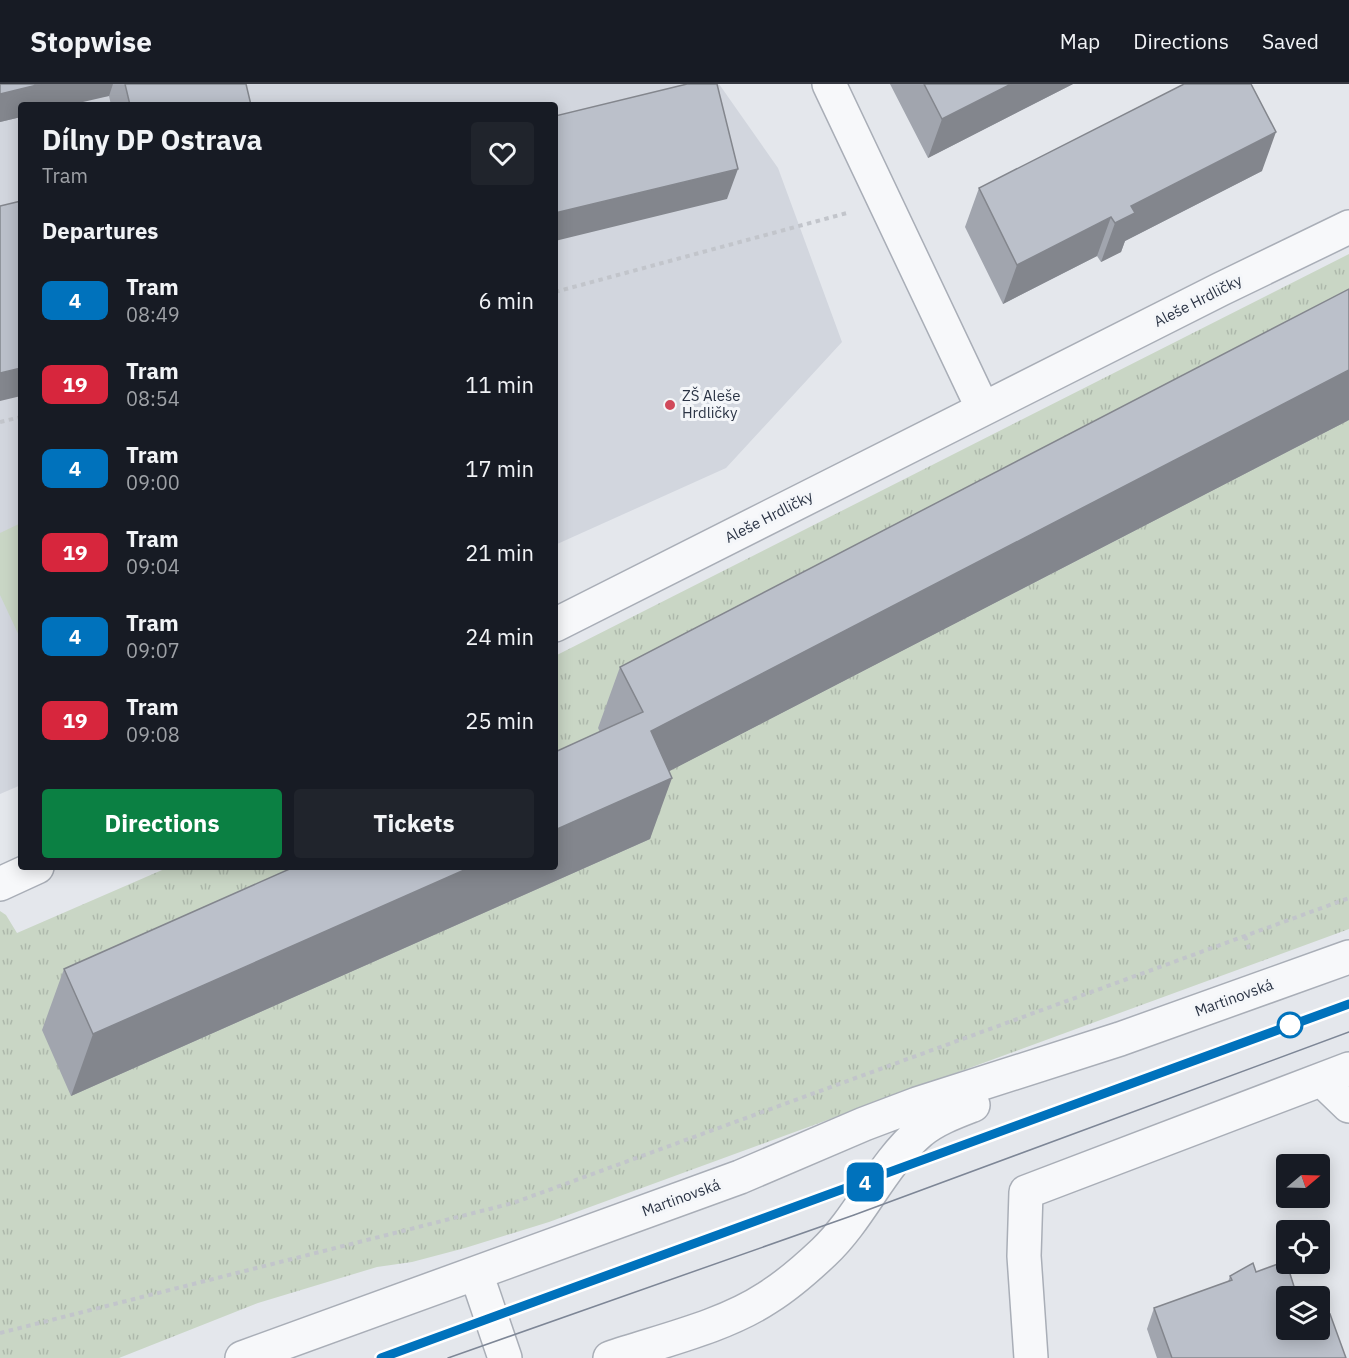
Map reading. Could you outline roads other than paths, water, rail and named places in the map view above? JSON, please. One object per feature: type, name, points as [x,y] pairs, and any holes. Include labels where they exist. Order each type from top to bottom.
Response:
[{"type":"street","points":[[829,84],[983,409]]},
{"type":"street","name":"Aleše Hrdličky","points":[[558,623],[1349,227]]},
{"type":"street","points":[[0,884],[30,870]]},
{"type":"street","name":"Martinovská","points":[[242,1358],[740,1177],[917,1104],[1120,1039],[1349,957]]},
{"type":"street","name":"Martinovská","points":[[610,1358],[724,1320],[767,1299],[790,1282],[835,1241],[900,1153],[922,1130],[946,1115],[1052,1075],[1120,1039]]},
{"type":"street","points":[[1031,1358],[1024,1256],[1026,1192],[1335,1075],[1349,1106]]},
{"type":"street","points":[[476,1273],[505,1358]]},
{"type":"tram line","points":[[381,1358],[1349,1004]]},
{"type":"tram line","name":"4","points":[[381,1358],[1349,1004]]},
{"type":"tram line","points":[[448,1358],[854,1215],[1349,1032]]},
{"type":"place","name":"ZŠ Aleše Hrdličky","points":[[670,405]]}]
